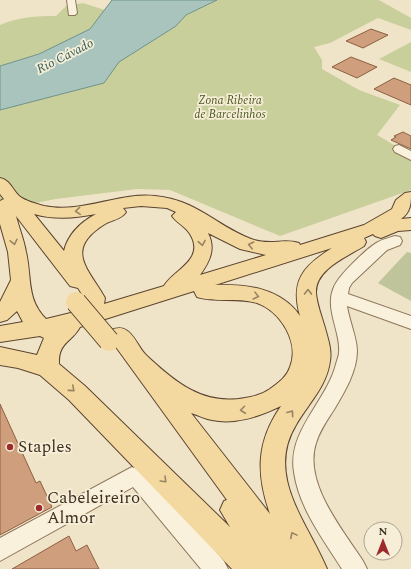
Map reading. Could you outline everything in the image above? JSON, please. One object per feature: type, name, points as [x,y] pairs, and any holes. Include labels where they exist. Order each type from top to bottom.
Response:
[{"type":"main road","points":[[0,183],[6,200],[81,309],[163,382],[193,403],[221,411],[245,410],[269,403],[292,386],[302,368],[305,353],[301,335],[292,319],[277,305],[262,297],[237,291],[204,292]]},
{"type":"main road","points":[[6,200],[41,211],[63,213],[85,211],[134,200],[167,202],[186,208],[215,228],[243,243],[268,249],[296,247],[322,241],[331,242]]},
{"type":"main road","points":[[6,200],[6,213],[17,255],[19,282],[24,302],[28,313],[35,323],[50,332]]},
{"type":"main road","points":[[0,334],[50,332],[69,327],[81,309],[95,298],[74,264],[74,251],[77,241],[92,223],[109,214],[127,209],[162,209],[177,214],[187,220],[202,236],[204,247],[203,256],[196,268],[178,284],[162,294]]},
{"type":"main road","points":[[81,309],[162,294],[331,242],[408,214]]},
{"type":"main road","points":[[0,345],[204,292],[358,242],[395,226],[408,214]]},
{"type":"main road","points":[[312,569],[284,517],[276,492],[271,464],[277,438],[286,420],[312,383],[319,361],[318,342],[306,290],[312,275],[324,263],[358,242]]},
{"type":"main road","points":[[0,314],[10,305],[19,282]]},
{"type":"main road","points":[[48,368],[47,359],[51,345],[50,332]]},
{"type":"main road","points":[[114,339],[277,569]]},
{"type":"main road","points":[[0,356],[18,358],[48,368],[77,393],[252,569]]},
{"type":"main road","points":[[142,364],[295,569]]},
{"type":"street","points":[[71,0],[72,13]]},
{"type":"street","points":[[398,149],[411,156]]},
{"type":"street","points":[[355,569],[320,514],[310,493],[304,471],[304,457],[306,443],[319,417],[339,384],[348,351],[341,322],[341,288],[346,279],[382,246],[395,241]]},
{"type":"street","points":[[340,297],[411,323]]},
{"type":"street","points":[[0,550],[132,477],[141,480],[216,569]]},
{"type":"green space","name":"Zona Ribeira de Barcelinhos","points":[[217,0],[379,0],[411,18],[411,30],[378,18],[330,43],[314,47],[322,60],[322,69],[359,90],[400,105],[377,135],[411,155],[411,190],[280,236],[170,190],[137,189],[56,199],[0,210],[0,106]]},
{"type":"green space","points":[[83,3],[105,10],[91,29],[39,54],[0,66],[0,25],[14,20],[41,16],[56,16],[66,6]]},
{"type":"green space","points":[[411,42],[411,72],[379,59]]},
{"type":"green space","points":[[407,252],[411,253],[411,301],[378,283]]},
{"type":"water","name":"Rio Cávado","points":[[112,0],[217,0],[186,15],[176,26],[119,62],[104,83],[0,110],[0,66],[39,54],[90,29]]},
{"type":"building","points":[[371,29],[388,35],[363,48],[346,41]]},
{"type":"building","points":[[351,57],[377,67],[357,78],[332,67]]},
{"type":"building","points":[[394,78],[411,85],[411,105],[374,89]]},
{"type":"building","points":[[403,132],[411,136],[411,149],[391,140],[396,137],[394,136]]},
{"type":"building","points":[[0,404],[36,483],[40,481],[52,507],[0,535]]},
{"type":"building","points":[[69,536],[76,551],[87,545],[99,569],[12,569]]},
{"type":"place","name":"Staples","points":[[10,447]]},
{"type":"place","name":"Cabeleireiro Almor","points":[[39,508]]}]
